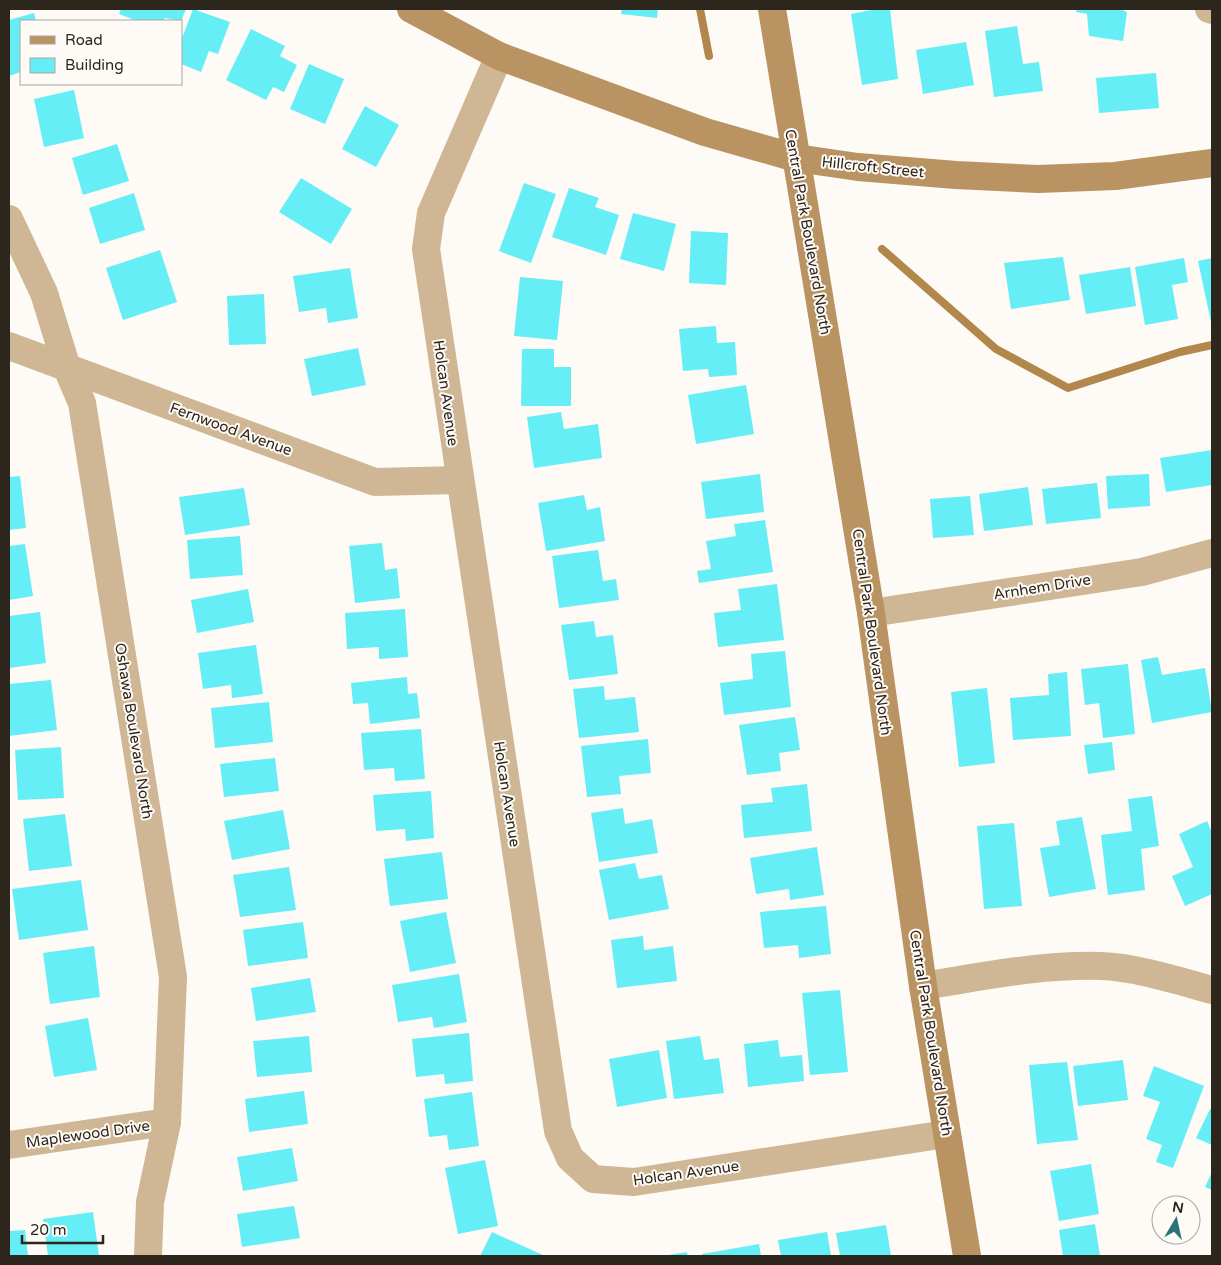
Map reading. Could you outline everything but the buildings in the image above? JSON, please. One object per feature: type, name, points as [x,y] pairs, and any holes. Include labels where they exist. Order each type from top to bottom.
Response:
[{"type":"street","name":"Hillcroft Street","points":[[411,9],[499,56],[704,132],[796,158],[858,167],[1038,179],[1115,176],[1212,163]]},
{"type":"street","name":"Central Park Boulevard North","points":[[772,9],[784,98],[796,158],[871,613],[923,986],[967,1256]]},
{"type":"street","name":"Holcan Avenue","points":[[499,56],[431,213],[426,249],[459,480],[558,1131],[570,1158],[593,1179],[634,1182],[946,1134]]},
{"type":"street","name":"Oshawa Boulevard North","points":[[9,219],[44,293],[67,368],[82,403],[173,977],[167,1122],[150,1202],[148,1256]]},
{"type":"street","name":"Fernwood Avenue","points":[[9,346],[375,482],[459,480]]},
{"type":"street","name":"Arnhem Drive","points":[[871,613],[1142,572],[1212,553]]},
{"type":"street","points":[[923,986],[1042,968],[1102,966],[1161,977],[1212,990]]},
{"type":"street","name":"Maplewood Drive","points":[[9,1145],[167,1122]]},
{"type":"waterway","points":[[700,9],[709,56]]},
{"type":"waterway","points":[[882,249],[996,349],[1068,388],[1180,352],[1212,345]]}]
